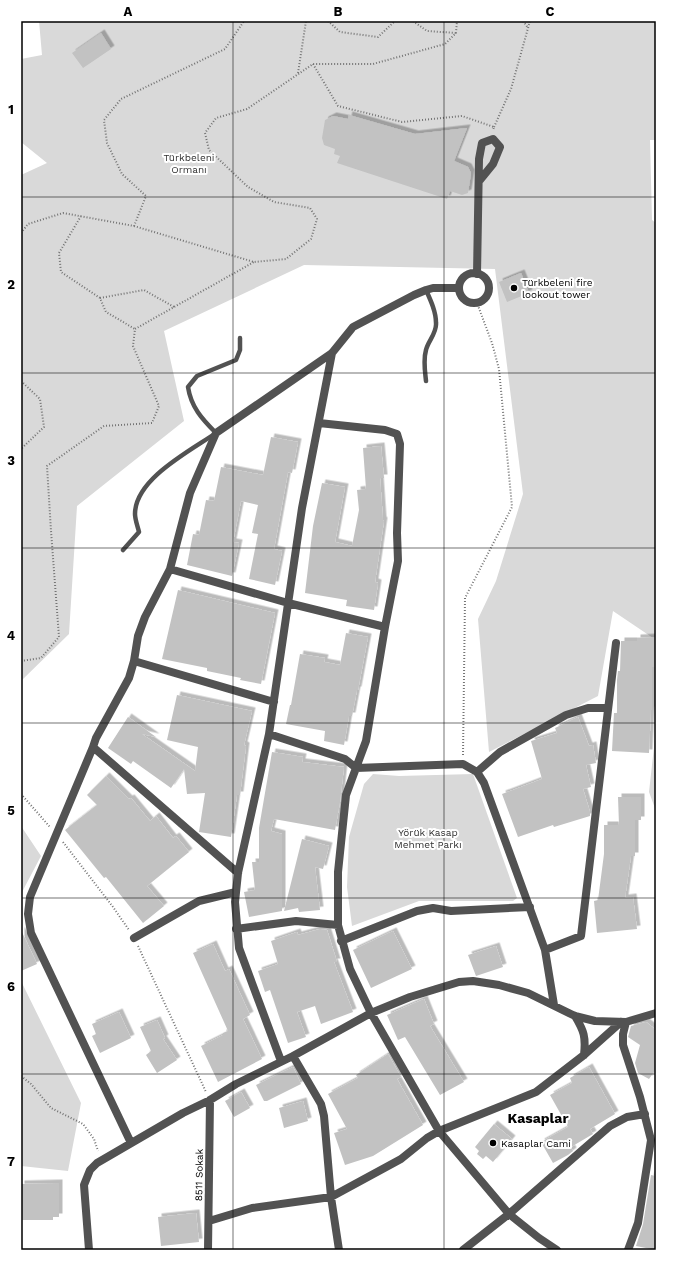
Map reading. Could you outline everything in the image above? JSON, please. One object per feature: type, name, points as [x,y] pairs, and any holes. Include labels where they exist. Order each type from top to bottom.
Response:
[{"type":"street","points":[[477,274],[480,180],[479,159],[482,143],[493,139],[500,147],[493,164],[480,180]]},
{"type":"street","points":[[472,274],[477,274],[486,279],[489,288],[486,298],[477,303],[467,301],[463,298],[460,288],[463,278],[472,274]]},
{"type":"street","points":[[130,1143],[31,933],[28,914],[30,897],[96,738],[129,678],[134,661],[138,636],[170,569],[190,493],[216,433],[332,353],[353,327],[426,290],[432,288],[460,288]]},
{"type":"street","points":[[281,1061],[247,972],[240,948],[236,929],[236,892],[238,873],[269,734],[302,508],[332,353]]},
{"type":"street","points":[[319,423],[385,430],[397,434],[400,444],[397,534],[398,561],[385,627],[366,742],[346,795],[341,832],[338,872],[338,926],[341,941],[350,969],[371,1013],[440,1131],[510,1214],[539,1238],[557,1250]]},
{"type":"street","points":[[170,569],[288,603],[385,627]]},
{"type":"street","points":[[545,950],[581,936],[616,643]]},
{"type":"street","points":[[134,661],[274,702]]},
{"type":"street","points":[[477,772],[500,752],[566,715],[588,708],[608,708]]},
{"type":"street","points":[[269,734],[345,759],[356,768],[463,764],[477,772],[484,783],[545,950],[554,1005]]},
{"type":"street","points":[[93,747],[238,873]]},
{"type":"street","points":[[134,938],[199,901],[236,892]]},
{"type":"street","points":[[341,941],[417,911],[433,908],[451,911],[530,908]]},
{"type":"street","points":[[236,929],[296,921],[338,926]]},
{"type":"street","points":[[89,1250],[84,1185],[90,1170],[101,1160],[182,1113],[210,1100],[236,1084],[293,1056],[371,1013],[428,991],[459,982],[473,981],[499,985],[528,993],[575,1016],[595,1021],[624,1022],[656,1013]]},
{"type":"street","points":[[575,1016],[584,1031],[586,1043],[584,1055]]},
{"type":"street","points":[[209,1222],[252,1208],[331,1197],[401,1159],[427,1138],[440,1131],[536,1092],[624,1022]]},
{"type":"street","points":[[624,1022],[623,1045],[645,1114],[651,1140],[638,1223],[628,1250]]},
{"type":"street","points":[[293,1056],[321,1104],[324,1116],[331,1197],[339,1250]]},
{"type":"street","name":"8511 Sokak","points":[[208,1250],[210,1100]]},
{"type":"street","points":[[463,1250],[510,1214],[610,1126],[627,1117],[645,1114]]},
{"type":"lane","points":[[426,290],[432,304],[436,323],[434,334],[426,350],[424,361],[426,381]]},
{"type":"lane","points":[[123,550],[139,532],[135,513],[143,490],[154,476],[216,433],[197,413],[190,399],[188,387],[197,376],[236,360],[240,350],[240,338]]},
{"type":"path","points":[[134,226],[146,196],[122,174],[107,143],[104,120],[121,99],[225,49],[244,21]]},
{"type":"path","points":[[298,73],[306,21]]},
{"type":"path","points":[[328,21],[340,32],[378,37],[395,21]]},
{"type":"path","points":[[413,21],[427,31],[456,33]]},
{"type":"path","points":[[21,233],[28,224],[63,213],[134,226],[254,262],[286,259],[310,239],[317,219],[310,208],[274,202],[248,187],[209,150],[205,133],[216,118],[247,109],[313,64],[374,64],[445,44],[456,33],[457,21]]},
{"type":"path","points":[[523,21],[528,28]]},
{"type":"path","points":[[493,139],[494,126],[511,89],[530,21]]},
{"type":"path","points":[[313,64],[338,106],[402,122],[462,116],[494,126]]},
{"type":"path","points":[[81,216],[59,253],[61,272],[100,298],[106,312],[135,328]]},
{"type":"path","points":[[135,328],[254,262]]},
{"type":"path","points":[[100,298],[144,290],[174,307]]},
{"type":"path","points":[[463,764],[465,598],[512,508],[499,369],[492,343],[477,303]]},
{"type":"path","points":[[21,661],[41,658],[59,637],[50,531],[47,466],[104,426],[152,423],[159,406],[133,346],[135,328]]},
{"type":"path","points":[[21,380],[40,399],[44,427],[21,450]]},
{"type":"path","points":[[21,1076],[31,1084],[51,1108],[83,1124],[94,1139],[101,1160]]},
{"type":"green space","name":"Türkbeleni Ormanı","points":[[39,21],[656,21],[656,140],[650,140],[652,220],[656,223],[656,640],[613,611],[598,696],[489,752],[478,619],[496,581],[523,494],[495,269],[304,265],[164,331],[184,421],[77,506],[69,634],[21,681],[21,175],[47,163],[21,142],[21,59],[42,55]]},
{"type":"green space","points":[[656,729],[656,811],[649,792]]},
{"type":"green space","name":"Yörük Kasap Mehmet Parkı","points":[[373,774],[399,776],[473,774],[517,898],[513,901],[419,901],[352,926],[347,887],[349,837],[364,784]]},
{"type":"green space","points":[[21,826],[41,856],[21,894]]},
{"type":"green space","points":[[21,981],[81,1103],[68,1171],[21,1166]]},
{"type":"building","points":[[101,33],[111,49],[83,68],[72,53]]},
{"type":"building","points":[[349,115],[415,134],[467,128],[454,161],[468,167],[471,173],[468,193],[462,195],[450,191],[447,199],[337,163],[340,156],[334,154],[335,149],[324,145],[322,138],[325,120],[333,116],[348,119]]},
{"type":"building","name":"Türkbeleni fire lookout tower","points":[[521,273],[529,293],[507,302],[499,282]]},
{"type":"building","points":[[271,437],[298,442],[292,473],[288,472],[274,549],[282,551],[275,585],[249,579],[258,534],[252,533],[258,505],[241,501],[233,542],[239,543],[232,576],[187,565],[193,534],[199,535],[206,500],[214,501],[221,467],[263,475]]},
{"type":"building","points":[[381,446],[384,478],[380,478],[384,521],[375,582],[378,583],[374,610],[346,606],[347,600],[305,593],[313,526],[322,483],[345,487],[335,542],[352,546],[359,510],[357,490],[366,489],[363,448]]},
{"type":"building","points":[[178,590],[275,613],[261,684],[207,671],[207,668],[162,659]]},
{"type":"building","points":[[346,633],[368,637],[358,690],[352,716],[349,716],[344,745],[324,741],[325,731],[286,724],[300,654],[325,658],[324,662],[340,665]]},
{"type":"building","points":[[656,637],[656,667],[652,667],[652,710],[649,753],[612,751],[614,713],[617,713],[617,680],[618,671],[620,671],[621,641],[637,641],[637,638]]},
{"type":"building","points":[[177,695],[252,711],[244,745],[246,746],[240,795],[237,795],[231,837],[199,832],[205,793],[187,794],[184,769],[171,788],[133,761],[131,764],[108,748],[128,717],[156,737],[142,734],[195,771],[198,747],[167,740]]},
{"type":"building","points":[[578,717],[589,746],[593,745],[596,763],[586,765],[591,787],[583,789],[590,816],[554,827],[553,825],[518,837],[502,794],[542,779],[531,741],[557,733],[555,728]]},
{"type":"building","points":[[272,752],[303,757],[302,762],[344,767],[340,802],[335,830],[274,819],[271,831],[282,834],[282,911],[249,917],[244,892],[255,890],[252,862],[259,862],[259,828]]},
{"type":"building","points":[[106,776],[129,799],[131,798],[150,821],[156,816],[173,838],[176,836],[189,852],[147,886],[164,906],[143,923],[106,877],[104,878],[65,830],[97,805],[87,795]]},
{"type":"building","points":[[618,797],[641,797],[641,820],[635,820],[635,856],[631,856],[625,898],[633,897],[637,929],[597,933],[594,901],[598,900],[604,854],[604,825],[619,825]]},
{"type":"building","points":[[302,839],[329,846],[323,869],[315,867],[320,910],[299,912],[298,908],[284,911]]},
{"type":"building","points":[[320,929],[327,930],[337,962],[334,962],[353,1012],[321,1024],[315,1006],[297,1012],[306,1037],[288,1043],[270,990],[265,992],[258,971],[278,964],[271,941],[297,932],[298,935]]},
{"type":"building","points":[[21,930],[37,964],[21,971]]},
{"type":"building","points":[[393,931],[412,969],[371,988],[353,950]]},
{"type":"building","points":[[213,944],[225,971],[229,969],[250,1015],[243,1019],[262,1059],[218,1082],[201,1046],[228,1031],[193,953]]},
{"type":"building","points":[[496,946],[503,967],[476,976],[468,955]]},
{"type":"building","points":[[424,999],[434,1024],[430,1026],[464,1082],[440,1095],[405,1037],[398,1040],[387,1015]]},
{"type":"building","points":[[119,1012],[131,1038],[100,1053],[92,1036],[96,1034],[92,1024]]},
{"type":"building","points":[[157,1020],[165,1038],[163,1039],[177,1060],[157,1073],[146,1055],[151,1051],[140,1027]]},
{"type":"building","points":[[646,1022],[656,1030],[656,1069],[649,1079],[638,1073],[635,1063],[640,1045],[628,1037],[631,1026]]},
{"type":"building","points":[[388,1054],[401,1077],[397,1079],[423,1125],[373,1156],[345,1165],[334,1133],[347,1129],[328,1094],[358,1078],[356,1075]]},
{"type":"building","points":[[293,1067],[301,1084],[267,1101],[264,1101],[256,1085]]},
{"type":"building","points":[[589,1067],[615,1114],[590,1129],[593,1134],[571,1147],[573,1151],[553,1163],[541,1142],[568,1127],[550,1095],[572,1083],[570,1078]]},
{"type":"building","points":[[241,1092],[250,1108],[234,1117],[225,1101]]},
{"type":"building","points":[[303,1101],[308,1121],[284,1128],[279,1108]]},
{"type":"building","name":"Kasaplar Cami","points":[[494,1124],[512,1139],[493,1162],[486,1156],[483,1159],[477,1154],[479,1151],[475,1147]]},
{"type":"building","points":[[651,1175],[656,1176],[656,1250],[636,1246],[643,1224]]},
{"type":"building","points":[[59,1183],[59,1217],[53,1217],[53,1220],[21,1220],[21,1184]]},
{"type":"building","points":[[196,1213],[199,1242],[161,1246],[158,1217]]},
{"type":"place","name":"Türkbeleni fire lookout tower","points":[[514,288]]},
{"type":"place","name":"Kasaplar Cami","points":[[493,1143]]},
{"type":"district","name":"Kasaplar","points":[[538,1118]]}]
